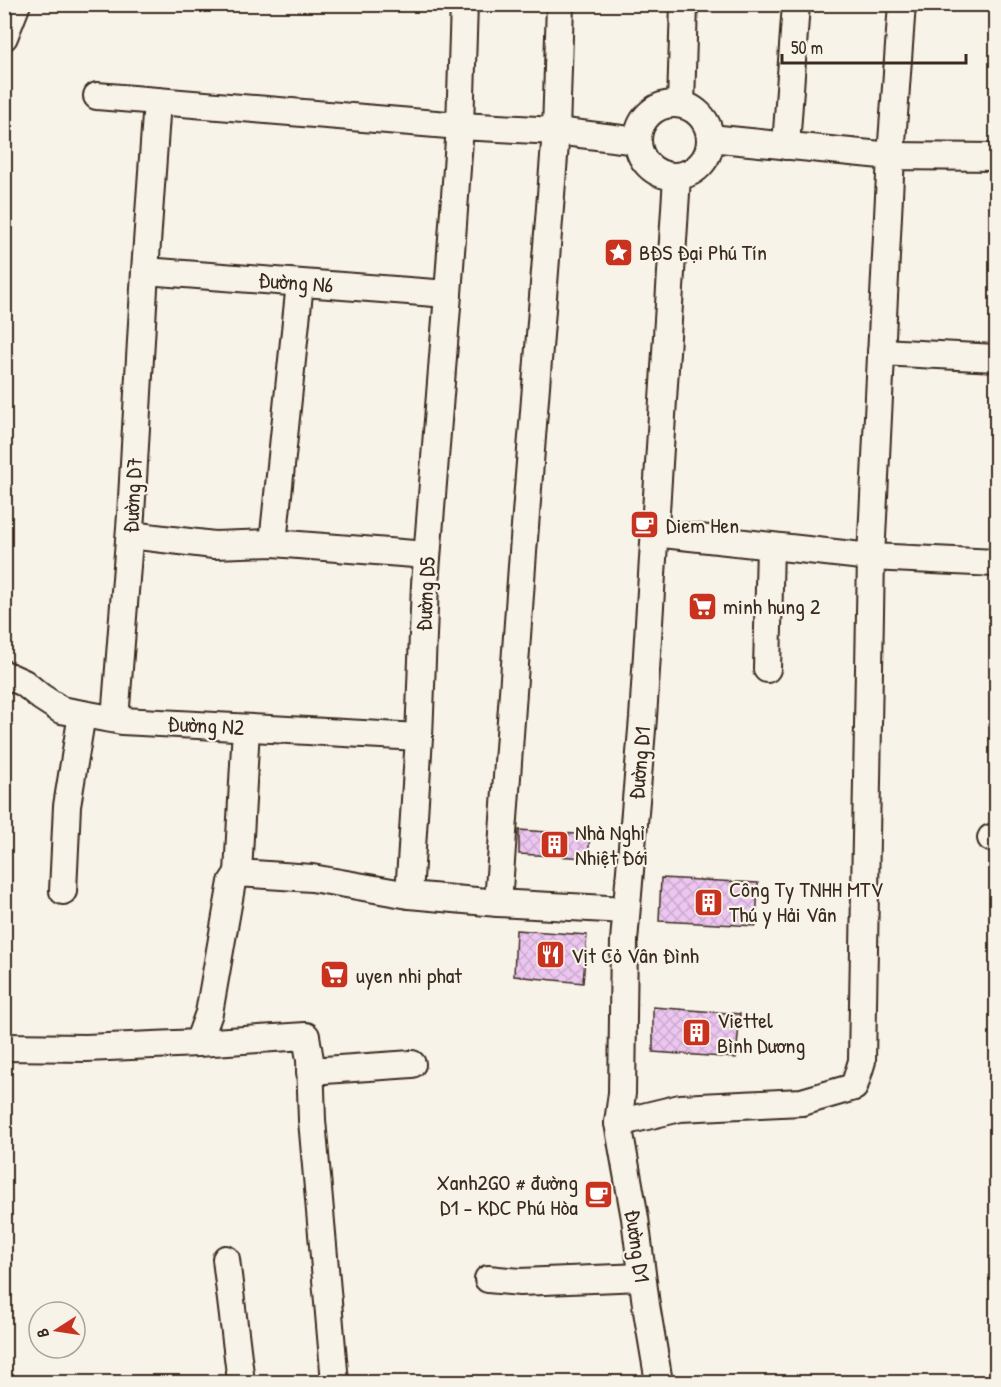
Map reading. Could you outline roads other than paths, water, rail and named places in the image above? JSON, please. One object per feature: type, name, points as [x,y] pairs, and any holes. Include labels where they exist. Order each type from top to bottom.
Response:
[{"type":"street","points":[[4,37],[17,4]]},
{"type":"street","name":"Đường D5","points":[[409,895],[427,555],[460,126],[464,4]]},
{"type":"street","points":[[498,903],[556,131],[560,4]]},
{"type":"street","points":[[681,104],[684,4]]},
{"type":"street","points":[[786,146],[796,4]]},
{"type":"street","points":[[618,1123],[680,1108],[802,1102],[854,1087],[862,1061],[871,557],[891,156],[902,4]]},
{"type":"street","points":[[97,96],[460,126],[556,131],[638,141]]},
{"type":"street","name":"Đường D7","points":[[115,719],[130,535],[144,271],[157,101]]},
{"type":"street","points":[[674,104],[692,108],[702,117],[710,138],[708,153],[702,164],[696,170],[677,177],[667,176],[647,164],[640,153],[638,141],[639,129],[645,118],[662,106],[674,104]]},
{"type":"street","points":[[710,138],[891,156],[996,157]]},
{"type":"street","name":"Đường D1","points":[[659,1383],[635,1218],[618,1123],[622,1094],[624,941],[643,718],[677,177]]},
{"type":"street","name":"Đường N6","points":[[144,271],[448,294]]},
{"type":"street","points":[[273,543],[300,283]]},
{"type":"street","points":[[882,352],[996,358]]},
{"type":"street","points":[[654,533],[871,557],[996,563]]},
{"type":"street","points":[[130,535],[214,545],[273,543],[427,555]]},
{"type":"street","points":[[767,669],[770,546]]},
{"type":"street","name":"Đường N2","points":[[4,674],[24,683],[61,710],[115,719],[419,736]]},
{"type":"street","points":[[63,891],[67,806],[82,714]]},
{"type":"street","points":[[198,1043],[209,1013],[232,882],[238,873],[246,728]]},
{"type":"street","points":[[238,873],[312,878],[409,895],[498,903],[626,910]]},
{"type":"street","points":[[4,1047],[86,1048],[306,1036],[335,1383]]},
{"type":"street","points":[[310,1071],[412,1064]]},
{"type":"street","points":[[226,1259],[241,1383]]},
{"type":"street","points":[[488,1279],[520,1282],[642,1276]]},
{"type":"place","name":"BĐS Đại Phú Tín","points":[[618,252]]},
{"type":"place","name":"Diem Hen","points":[[645,525]]},
{"type":"place","name":"minh hung 2","points":[[702,606]]},
{"type":"place","name":"Nhà Nghỉ Nhiệt Đới","points":[[554,845]]},
{"type":"place","name":"Công Ty TNHH MTV Thú y Hải Vân","points":[[708,902]]},
{"type":"place","name":"Vịt Cỏ Vân Đình","points":[[550,955]]},
{"type":"place","name":"uyen nhi phat","points":[[335,975]]},
{"type":"place","name":"Viettel Bình Dương","points":[[696,1033]]},
{"type":"place","name":"Xanh2GO # đường D1 - KDC Phú Hòa","points":[[599,1195]]}]
